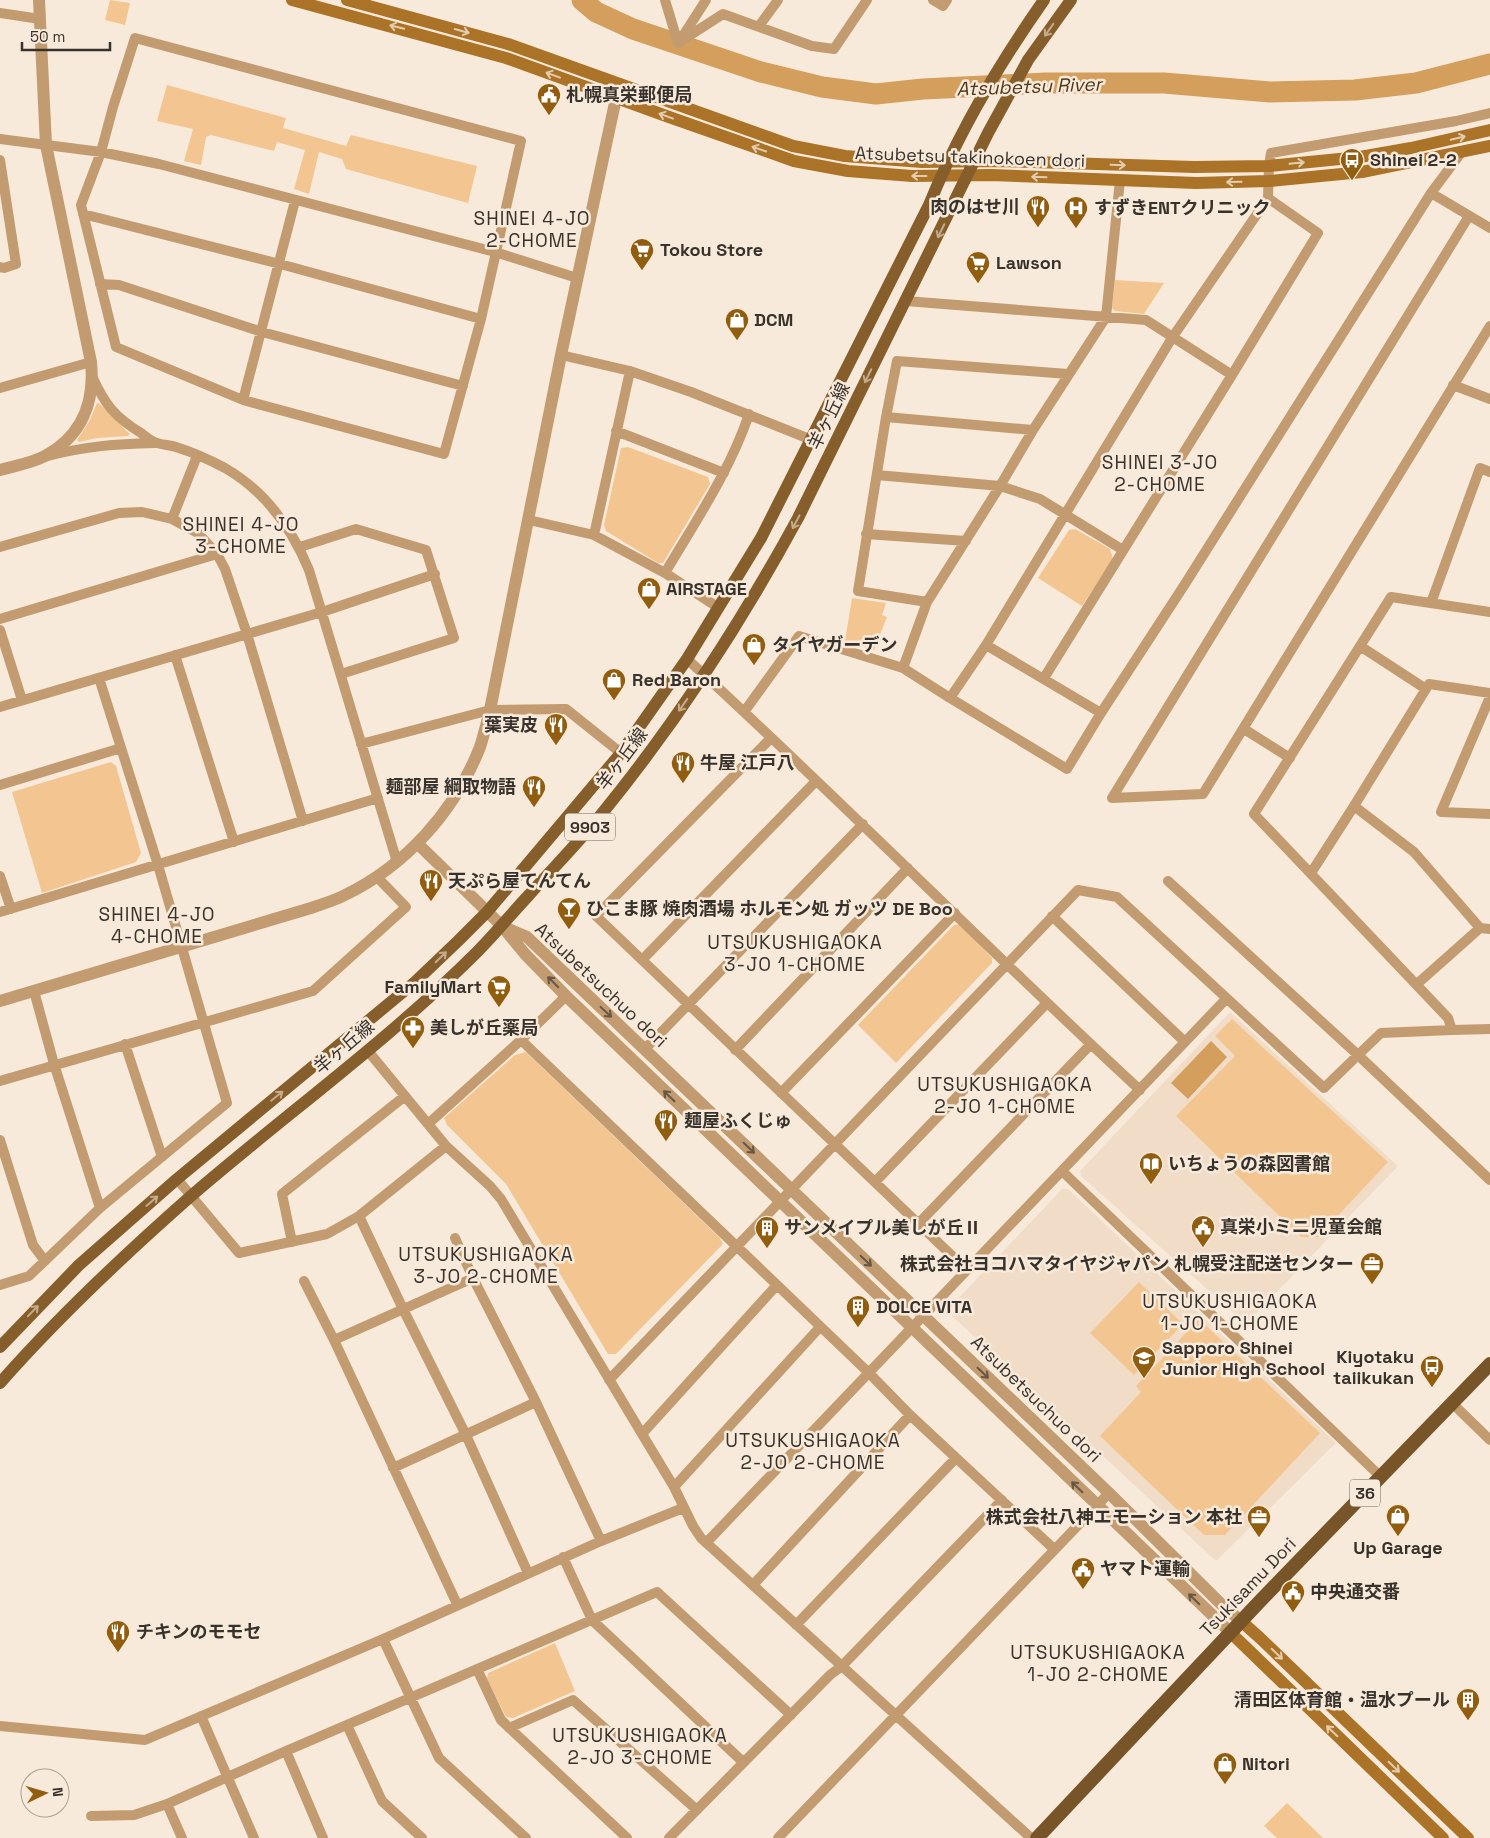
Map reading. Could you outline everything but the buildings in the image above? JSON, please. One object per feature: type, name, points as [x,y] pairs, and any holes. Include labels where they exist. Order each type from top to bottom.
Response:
[{"type":"highway","name":"Tsukisamu Dori","points":[[1036,1838],[1230,1632],[1490,1364]]},
{"type":"main road","name":"Atsubetsu takinokoen dori","points":[[292,0],[506,58],[794,161],[848,171],[912,176],[967,175],[1196,182],[1268,181],[1362,172],[1490,146]]},
{"type":"main road","name":"Atsubetsu takinokoen dori","points":[[349,0],[508,44],[793,146],[845,156],[946,162],[974,161],[1194,167],[1269,166],[1360,157],[1411,148],[1490,130]]},
{"type":"main road","name":"羊ヶ丘線","points":[[0,1347],[79,1265],[177,1178],[415,982],[488,912],[620,753],[687,659],[761,538],[929,206],[946,162],[1003,61],[1044,0]]},
{"type":"main road","name":"羊ヶ丘線","points":[[0,1384],[32,1347],[88,1290],[192,1196],[368,1051],[476,952],[502,926],[603,813],[643,761],[704,675],[744,613],[794,526],[993,124],[1028,60],[1071,0]]},
{"type":"main road","name":"Atsubetsuchuo dori","points":[[1241,1621],[1468,1838]]},
{"type":"main road","name":"Atsubetsuchuo dori","points":[[1230,1632],[1442,1838]]},
{"type":"street","points":[[39,0],[46,145],[91,362],[92,376],[90,398],[82,421],[70,437],[43,458]]},
{"type":"street","points":[[665,0],[678,43]]},
{"type":"street","points":[[678,43],[706,0]]},
{"type":"street","points":[[759,26],[778,0]]},
{"type":"street","points":[[678,43],[723,14],[812,46],[834,49],[867,0]]},
{"type":"street","points":[[932,0],[943,6],[947,0]]},
{"type":"street","points":[[0,13],[40,19]]},
{"type":"street","points":[[135,38],[521,141],[481,319],[444,454],[244,400],[116,347],[83,214],[81,205],[101,152],[112,106],[135,38]]},
{"type":"street","points":[[0,1001],[311,908],[342,896],[377,877],[397,862],[418,844],[445,812],[462,785],[480,746],[490,710],[561,355],[618,84]]},
{"type":"street","points":[[950,698],[986,644],[1172,338],[1268,198],[1271,153],[1456,121],[1490,113]]},
{"type":"street","points":[[0,139],[101,152],[159,164],[495,252],[577,278]]},
{"type":"street","points":[[744,712],[798,636],[904,668],[950,698],[1068,768],[1431,193],[1461,153]]},
{"type":"street","points":[[0,160],[3,196],[16,264],[4,268],[0,267]]},
{"type":"street","points":[[904,668],[927,602],[1068,374],[1106,317],[1120,180]]},
{"type":"street","points":[[1431,193],[1490,228]]},
{"type":"street","points":[[1044,678],[1318,233],[1268,198]]},
{"type":"street","points":[[244,400],[295,201]]},
{"type":"street","points":[[83,214],[280,264],[481,319]]},
{"type":"street","points":[[1469,216],[1112,798],[1203,794],[1490,326]]},
{"type":"street","points":[[100,284],[119,285],[262,332],[463,386]]},
{"type":"street","points":[[906,301],[1146,320],[1232,375]]},
{"type":"street","points":[[561,355],[630,371],[749,414],[812,440]]},
{"type":"street","points":[[927,602],[858,591],[886,417],[898,361],[1068,374]]},
{"type":"street","points":[[0,388],[91,362]]},
{"type":"street","points":[[594,535],[630,371]]},
{"type":"street","points":[[92,376],[101,397],[121,419],[156,443]]},
{"type":"street","points":[[1453,386],[1490,399]]},
{"type":"street","points":[[664,573],[724,473],[740,440],[749,414]]},
{"type":"street","points":[[886,417],[1033,430]]},
{"type":"street","points":[[616,431],[724,473]]},
{"type":"street","points":[[0,470],[77,449],[103,445],[156,443],[174,446],[225,468],[250,486],[272,506],[300,547],[309,570],[397,862]]},
{"type":"street","points":[[172,519],[198,456]]},
{"type":"street","points":[[1431,603],[1480,468],[1490,472]]},
{"type":"street","points":[[877,475],[1000,486],[1040,499],[1123,550]]},
{"type":"street","points":[[0,547],[119,513],[142,512],[172,519],[198,533],[217,554],[225,569],[247,634],[304,821]]},
{"type":"street","points":[[529,520],[594,535],[664,573],[719,608]]},
{"type":"street","points":[[300,547],[356,530],[426,550],[435,574],[454,638],[340,674]]},
{"type":"street","points":[[866,534],[966,541]]},
{"type":"street","points":[[0,619],[217,554]]},
{"type":"street","points":[[0,707],[322,612],[435,574]]},
{"type":"street","points":[[1452,1030],[1448,1018],[1417,984],[1254,814],[1391,597],[1490,612]]},
{"type":"street","points":[[0,630],[22,700]]},
{"type":"street","points":[[986,644],[1101,713]]},
{"type":"street","points":[[1360,646],[1426,689]]},
{"type":"street","points":[[175,655],[234,842]]},
{"type":"street","points":[[687,659],[863,824],[1140,1090]]},
{"type":"street","points":[[0,1285],[29,1276],[100,1208],[227,1102],[158,864],[99,678]]},
{"type":"street","points":[[1311,873],[1429,684],[1490,693]]},
{"type":"street","points":[[1490,698],[1441,812],[1490,814]]},
{"type":"street","points":[[361,744],[490,710],[566,709],[620,753]]},
{"type":"street","points":[[1244,729],[1290,758]]},
{"type":"street","points":[[771,738],[596,916],[967,1270]]},
{"type":"street","points":[[0,785],[121,748]]},
{"type":"street","points":[[643,959],[816,781]]},
{"type":"street","points":[[0,912],[378,798]]},
{"type":"street","points":[[1354,806],[1414,852],[1485,928],[1417,984]]},
{"type":"street","points":[[645,1049],[863,824]]},
{"type":"street","points":[[418,844],[502,926]]},
{"type":"street","points":[[736,1050],[908,868]]},
{"type":"street","points":[[0,876],[11,909]]},
{"type":"street","points":[[0,1081],[313,991],[406,907],[377,877]]},
{"type":"street","points":[[1168,881],[1358,1055],[1490,1180]]},
{"type":"street","points":[[609,1380],[1078,890],[1117,897],[1324,1088],[1381,1033],[1490,1029]]},
{"type":"street","points":[[780,1093],[955,914]]},
{"type":"street","points":[[1052,916],[1184,1042]]},
{"type":"street","name":"Atsubetsuchuo dori","points":[[502,926],[525,954],[566,996],[1230,1632]]},
{"type":"street","name":"Atsubetsuchuo dori","points":[[502,926],[527,937],[1109,1493],[1220,1604],[1241,1621]]},
{"type":"street","points":[[34,991],[54,1064],[100,1208]]},
{"type":"street","points":[[428,1124],[522,1040],[566,996]]},
{"type":"street","points":[[706,1543],[1226,999]]},
{"type":"street","points":[[875,1182],[1048,1003]]},
{"type":"street","points":[[522,1040],[776,1286],[869,1373],[910,1415],[1054,1549]]},
{"type":"street","points":[[125,1044],[162,1157]]},
{"type":"street","points":[[919,1223],[1091,1044]]},
{"type":"street","points":[[368,1051],[446,1146],[490,1186],[501,1199],[674,1487],[693,1526],[706,1543],[1030,1838]]},
{"type":"street","points":[[292,1242],[282,1194],[405,1096]]},
{"type":"street","points":[[0,1140],[33,1245],[45,1261]]},
{"type":"street","points":[[177,1178],[239,1253],[327,1234],[359,1216],[446,1146]]},
{"type":"street","points":[[1062,1171],[1381,1477]]},
{"type":"street","points":[[359,1216],[466,1435],[528,1573]]},
{"type":"street","points":[[455,1238],[472,1278],[536,1402],[601,1541]]},
{"type":"street","points":[[334,1340],[472,1278]]},
{"type":"street","points":[[304,1281],[334,1340],[456,1604]]},
{"type":"street","points":[[642,1434],[776,1286]]},
{"type":"street","points":[[674,1487],[820,1327]]},
{"type":"street","points":[[393,1468],[536,1402]]},
{"type":"street","points":[[1452,1403],[1490,1440]]},
{"type":"street","points":[[754,1585],[910,1415]]},
{"type":"street","points":[[796,1625],[956,1458]]},
{"type":"street","points":[[778,1838],[1109,1493]]},
{"type":"street","points":[[669,1838],[830,1674],[842,1666],[1002,1500]]},
{"type":"street","points":[[0,1726],[145,1740],[383,1639],[456,1604],[563,1557],[683,1508]]},
{"type":"street","points":[[563,1557],[592,1620],[743,1762]]},
{"type":"street","points":[[91,1816],[134,1815],[167,1804],[227,1776],[657,1592],[791,1715]]},
{"type":"street","points":[[383,1639],[438,1758],[526,1838]]},
{"type":"street","points":[[477,1669],[501,1720],[627,1838]]},
{"type":"street","points":[[509,1728],[572,1700],[697,1810]]},
{"type":"street","points":[[201,1716],[254,1838]]},
{"type":"street","points":[[347,1725],[382,1801],[422,1838]]},
{"type":"street","points":[[286,1751],[323,1838]]},
{"type":"street","points":[[167,1804],[182,1838]]},
{"type":"shaded area","points":[[110,0],[130,3],[125,25],[105,20]]},
{"type":"shaded area","points":[[167,85],[286,118],[283,128],[346,146],[351,135],[477,166],[468,203],[346,169],[342,159],[319,152],[309,194],[294,189],[305,150],[277,142],[274,151],[211,135],[206,137],[201,165],[184,161],[193,129],[157,121]]},
{"type":"shaded area","points":[[1115,280],[1164,283],[1144,314],[1115,311],[1112,308]]},
{"type":"shaded area","points":[[97,403],[130,434],[128,436],[97,438],[79,442],[77,440],[90,420]]},
{"type":"shaded area","points":[[628,447],[708,477],[710,484],[663,563],[658,563],[606,531],[604,525],[621,448]]},
{"type":"shaded area","points":[[1075,529],[1110,549],[1113,559],[1082,606],[1038,578],[1069,530]]},
{"type":"shaded area","points":[[852,598],[886,603],[882,615],[887,617],[874,650],[845,641]]},
{"type":"shaded area","points":[[111,762],[116,766],[141,853],[136,862],[42,893],[12,792]]},
{"type":"shaded area","points":[[961,924],[992,958],[992,963],[896,1063],[858,1025],[954,925]]},
{"type":"shaded area","points":[[1230,1012],[1398,1166],[1246,1324],[1081,1176],[1080,1171]]},
{"type":"shaded area","points":[[1232,1019],[1388,1162],[1318,1237],[1301,1237],[1176,1116],[1235,1056],[1215,1036]]},
{"type":"shaded area","points":[[1211,1041],[1227,1057],[1188,1099],[1171,1083]]},
{"type":"shaded area","points":[[526,1052],[720,1238],[723,1244],[616,1354],[608,1354],[506,1184],[447,1125],[444,1118],[515,1055]]},
{"type":"shaded area","name":"Sapporo Shinei Junior High School","points":[[1062,1189],[1068,1189],[1336,1443],[1216,1561],[951,1315],[950,1307]]},
{"type":"shaded area","points":[[1139,1282],[1183,1324],[1134,1375],[1090,1333]]},
{"type":"shaded area","points":[[1199,1319],[1320,1433],[1225,1535],[1204,1535],[1100,1436],[1141,1392],[1136,1386]]},
{"type":"shaded area","points":[[555,1643],[575,1691],[513,1718],[506,1717],[487,1679],[488,1673]]},
{"type":"shaded area","points":[[1287,1803],[1323,1838],[1277,1838],[1264,1826]]},
{"type":"waterway","name":"Atsubetsu River","points":[[582,0],[596,12],[633,29],[761,72],[822,87],[876,94],[923,89],[1046,83],[1164,83],[1270,92],[1355,90],[1416,83],[1490,64]]},
{"type":"place","name":"札幌真栄郵便局","points":[[549,116]]},
{"type":"place","name":"Shinei 2-2","points":[[1352,181]]},
{"type":"place","name":"肉のはせ川","points":[[1038,228]]},
{"type":"place","name":"すずきENTクリニック","points":[[1076,229]]},
{"type":"place","name":"Tokou Store","points":[[642,271]]},
{"type":"place","name":"Lawson","points":[[978,284]]},
{"type":"place","name":"DCM","points":[[737,341]]},
{"type":"place","name":"AIRSTAGE","points":[[649,610]]},
{"type":"place","name":"タイヤガーデン","points":[[754,666]]},
{"type":"place","name":"Red Baron","points":[[614,701]]},
{"type":"place","name":"葉実皮","points":[[556,746]]},
{"type":"place","name":"牛屋 江戸八","points":[[683,784]]},
{"type":"place","name":"麺部屋 綱取物語","points":[[534,808]]},
{"type":"place","name":"天ぷら屋てんてん","points":[[431,902]]},
{"type":"place","name":"ひこま豚 焼肉酒場 ホルモン処 ガッツ DE Boo","points":[[569,930]]},
{"type":"place","name":"FamilyMart","points":[[499,1008]]},
{"type":"place","name":"美しが丘薬局","points":[[413,1049]]},
{"type":"place","name":"麺屋ふくじゅ","points":[[666,1142]]},
{"type":"place","name":"いちょうの森図書館","points":[[1151,1185]]},
{"type":"place","name":"真栄小ミニ児童会館","points":[[1203,1248]]},
{"type":"place","name":"サンメイプル美しが丘Ⅱ","points":[[767,1249]]},
{"type":"place","name":"株式会社ヨコハマタイヤジャパン 札幌受注配送センター","points":[[1372,1285]]},
{"type":"place","name":"DOLCE VITA","points":[[858,1328]]},
{"type":"place","name":"Sapporo Shinei Junior High School","points":[[1144,1379]]},
{"type":"place","name":"Kiyotaku taiikukan","points":[[1432,1388]]},
{"type":"place","name":"Up Garage","points":[[1398,1537]]},
{"type":"place","name":"株式会社八神エモーション 本社","points":[[1259,1538]]},
{"type":"place","name":"ヤマト運輸","points":[[1083,1590]]},
{"type":"place","name":"中央通交番","points":[[1293,1613]]},
{"type":"place","name":"チキンのモモセ","points":[[118,1653]]},
{"type":"place","name":"清田区体育館・温水プール","points":[[1468,1721]]},
{"type":"place","name":"Nitori","points":[[1225,1785]]},
{"type":"district","name":"SHINEI 4-JO 2-CHOME","points":[[532,229]]},
{"type":"district","name":"SHINEI 3-JO 2-CHOME","points":[[1160,473]]},
{"type":"district","name":"SHINEI 4-JO 3-CHOME","points":[[241,535]]},
{"type":"district","name":"SHINEI 4-JO 4-CHOME","points":[[157,925]]},
{"type":"district","name":"UTSUKUSHIGAOKA 3-JO 1-CHOME","points":[[795,953]]},
{"type":"district","name":"UTSUKUSHIGAOKA 2-JO 1-CHOME","points":[[1005,1095]]},
{"type":"district","name":"UTSUKUSHIGAOKA 3-JO 2-CHOME","points":[[486,1265]]},
{"type":"district","name":"UTSUKUSHIGAOKA 1-JO 1-CHOME","points":[[1230,1312]]},
{"type":"district","name":"UTSUKUSHIGAOKA 2-JO 2-CHOME","points":[[813,1451]]},
{"type":"district","name":"UTSUKUSHIGAOKA 1-JO 2-CHOME","points":[[1098,1663]]},
{"type":"district","name":"UTSUKUSHIGAOKA 2-JO 3-CHOME","points":[[640,1746]]}]
